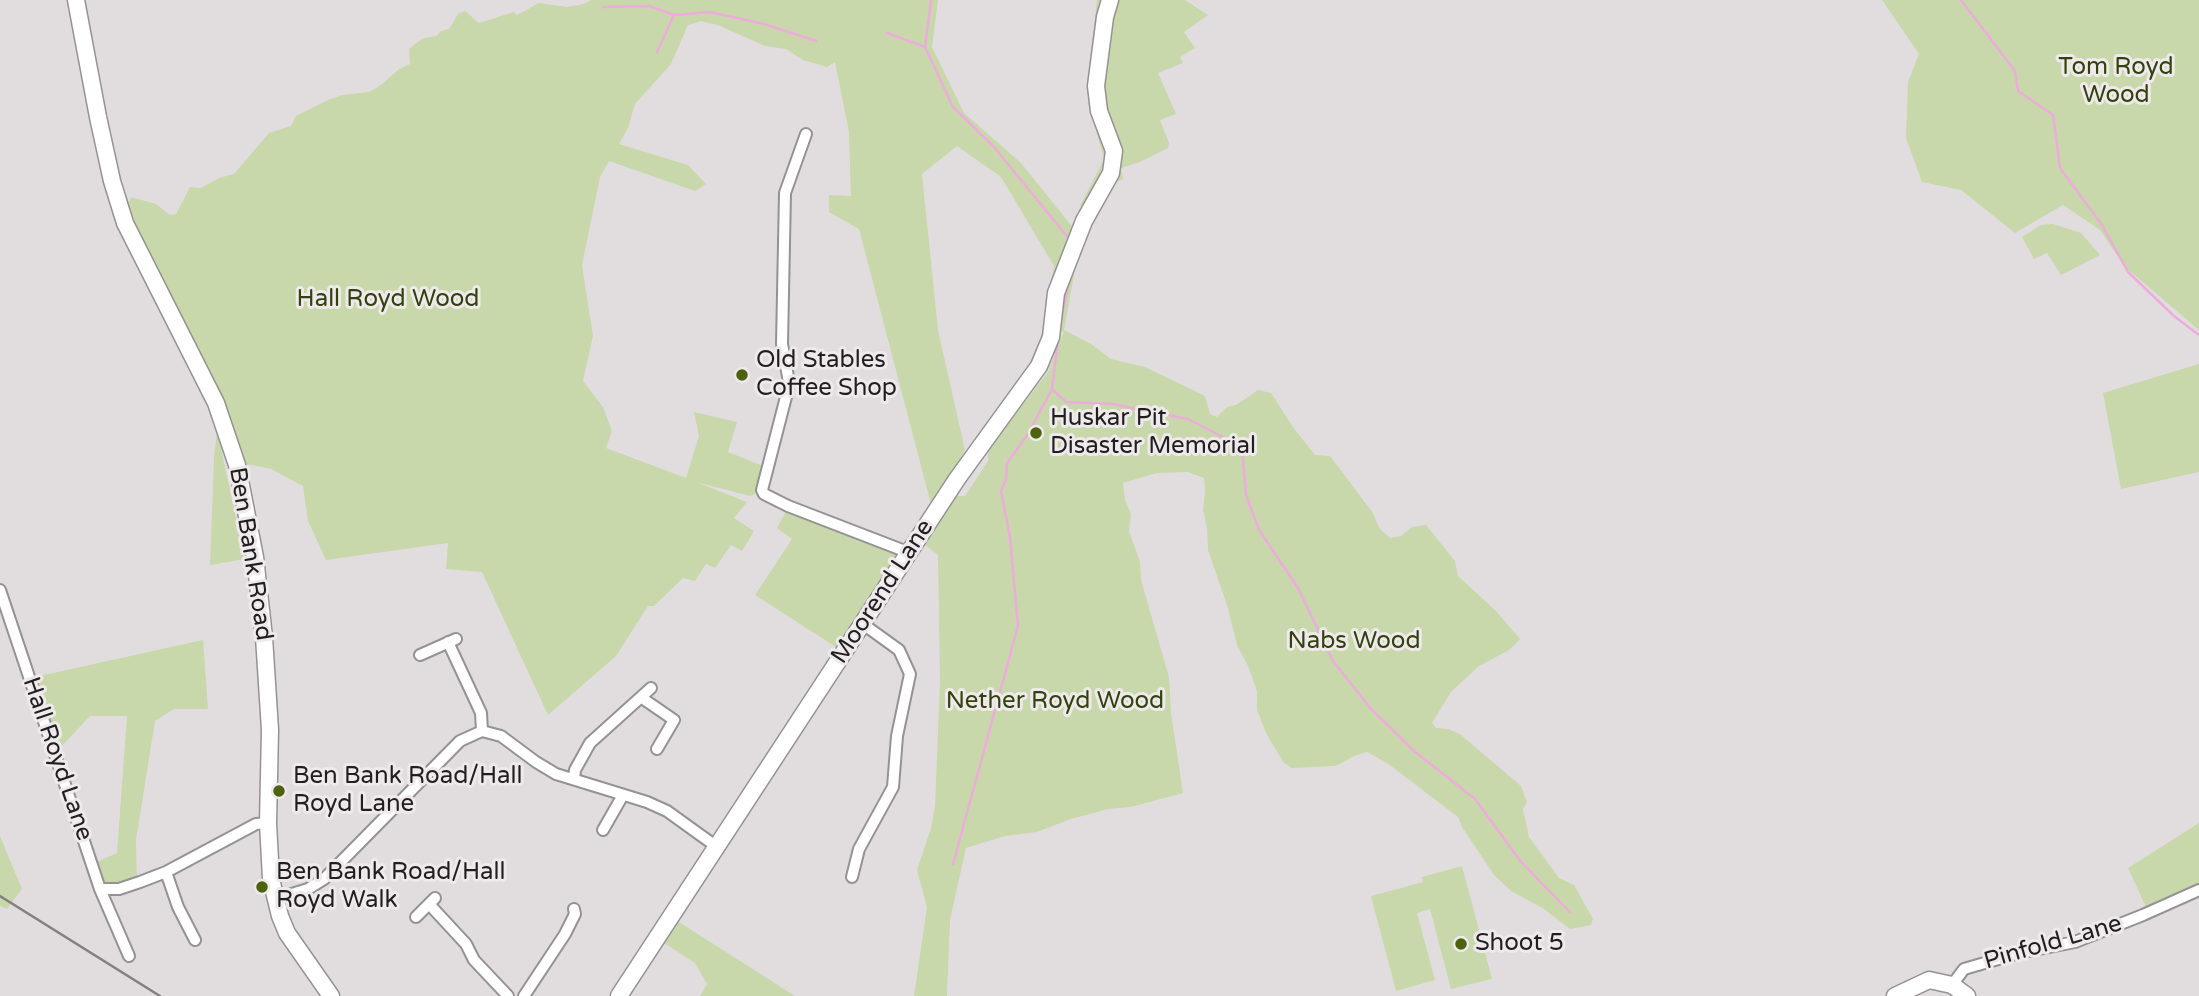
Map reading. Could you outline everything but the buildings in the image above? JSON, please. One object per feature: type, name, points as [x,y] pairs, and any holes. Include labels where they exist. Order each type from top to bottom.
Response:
[{"type":"street","name":"Ben Bank Road","points":[[76,0],[97,117],[125,223],[216,402],[237,465],[253,548],[264,637],[270,730],[268,823],[271,878],[287,933],[331,996]]},
{"type":"street","name":"Moorend Lane","points":[[619,996],[972,456],[1039,366],[1051,337],[1056,293],[1084,221],[1111,173],[1114,151],[1099,111],[1096,86],[1105,17],[1110,0]]},
{"type":"street","points":[[806,134],[785,193],[782,344],[789,382],[761,490],[764,495],[788,506],[910,553]]},
{"type":"street","name":"Hall Royd Lane","points":[[0,590],[100,889],[129,956]]},
{"type":"street","points":[[852,877],[859,849],[893,787],[897,736],[910,674],[899,650],[863,624]]},
{"type":"street","points":[[427,655],[452,640],[481,713],[482,731]]},
{"type":"street","points":[[574,779],[575,771],[590,743],[652,688]]},
{"type":"street","points":[[642,698],[674,720],[657,749]]},
{"type":"street","points":[[275,899],[308,889],[324,879],[460,741],[482,731],[501,736],[545,768],[667,811],[717,847]]},
{"type":"street","points":[[603,830],[623,795]]},
{"type":"street","points":[[100,889],[120,889],[166,872],[256,824],[268,823]]},
{"type":"street","points":[[166,872],[184,930],[195,940]]},
{"type":"street","name":"Pinfold Lane","points":[[1952,985],[1964,969],[2019,953],[2075,942],[2199,890]]},
{"type":"street","points":[[416,917],[432,901],[466,944],[474,960],[508,996]]},
{"type":"street","points":[[524,996],[565,934],[575,915],[575,909]]},
{"type":"street","points":[[1895,996],[1928,980],[1952,985],[1967,996]]},
{"type":"green space","points":[[591,0],[938,0],[932,47],[964,113],[1021,163],[1075,230],[1076,264],[1064,330],[1091,344],[1111,359],[1145,367],[1205,396],[1210,414],[1217,417],[1227,407],[1236,405],[1258,390],[1271,393],[1315,455],[1330,456],[1373,513],[1379,528],[1390,538],[1401,536],[1412,527],[1426,525],[1455,561],[1458,576],[1496,611],[1520,639],[1509,650],[1479,666],[1451,692],[1432,723],[1436,728],[1460,734],[1521,786],[1527,802],[1523,809],[1529,837],[1559,878],[1574,885],[1593,919],[1591,925],[1570,929],[1544,909],[1511,891],[1494,875],[1458,817],[1387,763],[1367,752],[1336,766],[1292,768],[1284,763],[1267,735],[1257,710],[1257,691],[1237,645],[1228,608],[1208,550],[1203,510],[1204,478],[1188,472],[1157,473],[1123,483],[1125,500],[1131,514],[1129,531],[1140,562],[1141,580],[1169,677],[1171,713],[1183,793],[1131,807],[1108,809],[1037,832],[1005,836],[966,848],[950,920],[947,996],[914,996],[927,907],[917,870],[931,828],[935,806],[940,681],[938,555],[925,545],[954,496],[965,496],[988,461],[988,450],[1048,372],[1064,331],[1040,343],[1054,266],[1001,177],[957,146],[922,174],[938,330],[965,450],[932,508],[859,229],[829,212],[829,195],[851,196],[849,132],[835,62],[827,67],[803,60],[786,49],[765,46],[720,26],[701,21],[688,25],[671,64],[635,104],[628,128],[619,144],[688,165],[706,184],[695,191],[609,161],[600,177],[582,265],[593,336],[583,381],[603,407],[612,431],[606,448],[686,478],[699,436],[694,412],[737,422],[728,452],[763,466],[755,494],[750,496],[696,482],[747,502],[734,518],[754,531],[742,551],[731,545],[715,568],[706,564],[695,581],[683,578],[654,606],[648,606],[616,656],[548,715],[482,572],[446,569],[448,543],[326,560],[308,521],[303,486],[271,469],[242,463],[139,236],[128,204],[131,197],[156,204],[170,215],[176,214],[190,187],[201,188],[219,178],[234,174],[269,133],[291,126],[296,116],[328,100],[342,95],[369,92],[381,85],[399,69],[410,64],[409,49],[424,38],[436,36],[449,29],[458,14],[465,11],[479,23],[514,12],[517,15],[539,3],[567,7]]},
{"type":"green space","points":[[1097,0],[1185,0],[1208,15],[1184,32],[1195,48],[1180,57],[1183,63],[1158,73],[1176,114],[1160,120],[1169,143],[1168,148],[1121,168],[1123,179],[1114,183],[1088,206],[1080,206],[1104,159],[1091,112],[1088,78]]},
{"type":"green space","name":"Tom Royd Wood","points":[[1882,0],[2199,0],[2199,330],[2125,267],[2100,230],[2063,205],[2015,233],[1961,190],[1922,182],[1906,138],[1908,82],[1919,54]]},
{"type":"green space","points":[[2053,224],[2081,233],[2100,255],[2061,275],[2047,253],[2034,259],[2022,237],[2041,225]]},
{"type":"green space","points":[[2199,364],[2199,472],[2121,489],[2103,393]]},
{"type":"green space","points":[[217,430],[245,559],[210,565],[214,459]]},
{"type":"green space","points":[[787,509],[900,554],[839,649],[755,595],[792,539],[777,528]]},
{"type":"green space","points":[[203,640],[208,709],[174,709],[155,721],[136,840],[137,883],[100,889],[92,864],[117,853],[127,716],[90,716],[59,749],[35,677]]},
{"type":"green space","points":[[2199,823],[2199,884],[2146,907],[2128,868]]},
{"type":"green space","points":[[0,836],[22,889],[7,909],[0,906]]},
{"type":"green space","points":[[1462,866],[1492,979],[1451,989],[1430,909],[1417,913],[1435,980],[1396,991],[1371,896],[1423,882],[1422,877]]},
{"type":"green space","points":[[679,922],[795,996],[700,996],[707,984],[695,963],[664,943]]},
{"type":"waterway","points":[[931,0],[925,47],[953,107],[994,147],[1070,240]]},
{"type":"waterway","points":[[1961,0],[2015,71],[2018,91],[2053,115],[2060,168],[2102,225],[2128,272],[2174,316],[2199,335]]},
{"type":"waterway","points":[[603,7],[649,6],[674,15],[710,12],[764,24],[816,41]]},
{"type":"waterway","points":[[657,52],[674,15]]},
{"type":"waterway","points":[[887,33],[925,47]]},
{"type":"waterway","points":[[1059,332],[1069,280]]},
{"type":"waterway","points":[[953,864],[1018,626],[1010,537],[1001,491],[1006,479],[1007,463],[1028,434],[1052,389],[1058,338]]},
{"type":"waterway","points":[[1052,389],[1066,402],[1112,404],[1188,419],[1242,447],[1246,495],[1259,530],[1298,588],[1333,661],[1371,709],[1414,751],[1475,799],[1521,862],[1570,912]]},
{"type":"railway","points":[[0,896],[160,996]]},
{"type":"place","name":"Old Stables Coffee Shop","points":[[742,375]]},
{"type":"place","name":"Huskar Pit Disaster Memorial","points":[[1036,433]]},
{"type":"place","name":"Ben Bank Road/Hall Royd Lane","points":[[279,791]]},
{"type":"place","name":"Ben Bank Road/Hall Royd Walk","points":[[262,887]]},
{"type":"place","name":"Shoot 5","points":[[1461,944]]},
{"type":"park label","name":"Hall Royd Wood","points":[[388,300]]},
{"type":"park label","name":"Nabs Wood","points":[[1354,642]]},
{"type":"park label","name":"Nether Royd Wood","points":[[1055,702]]}]
